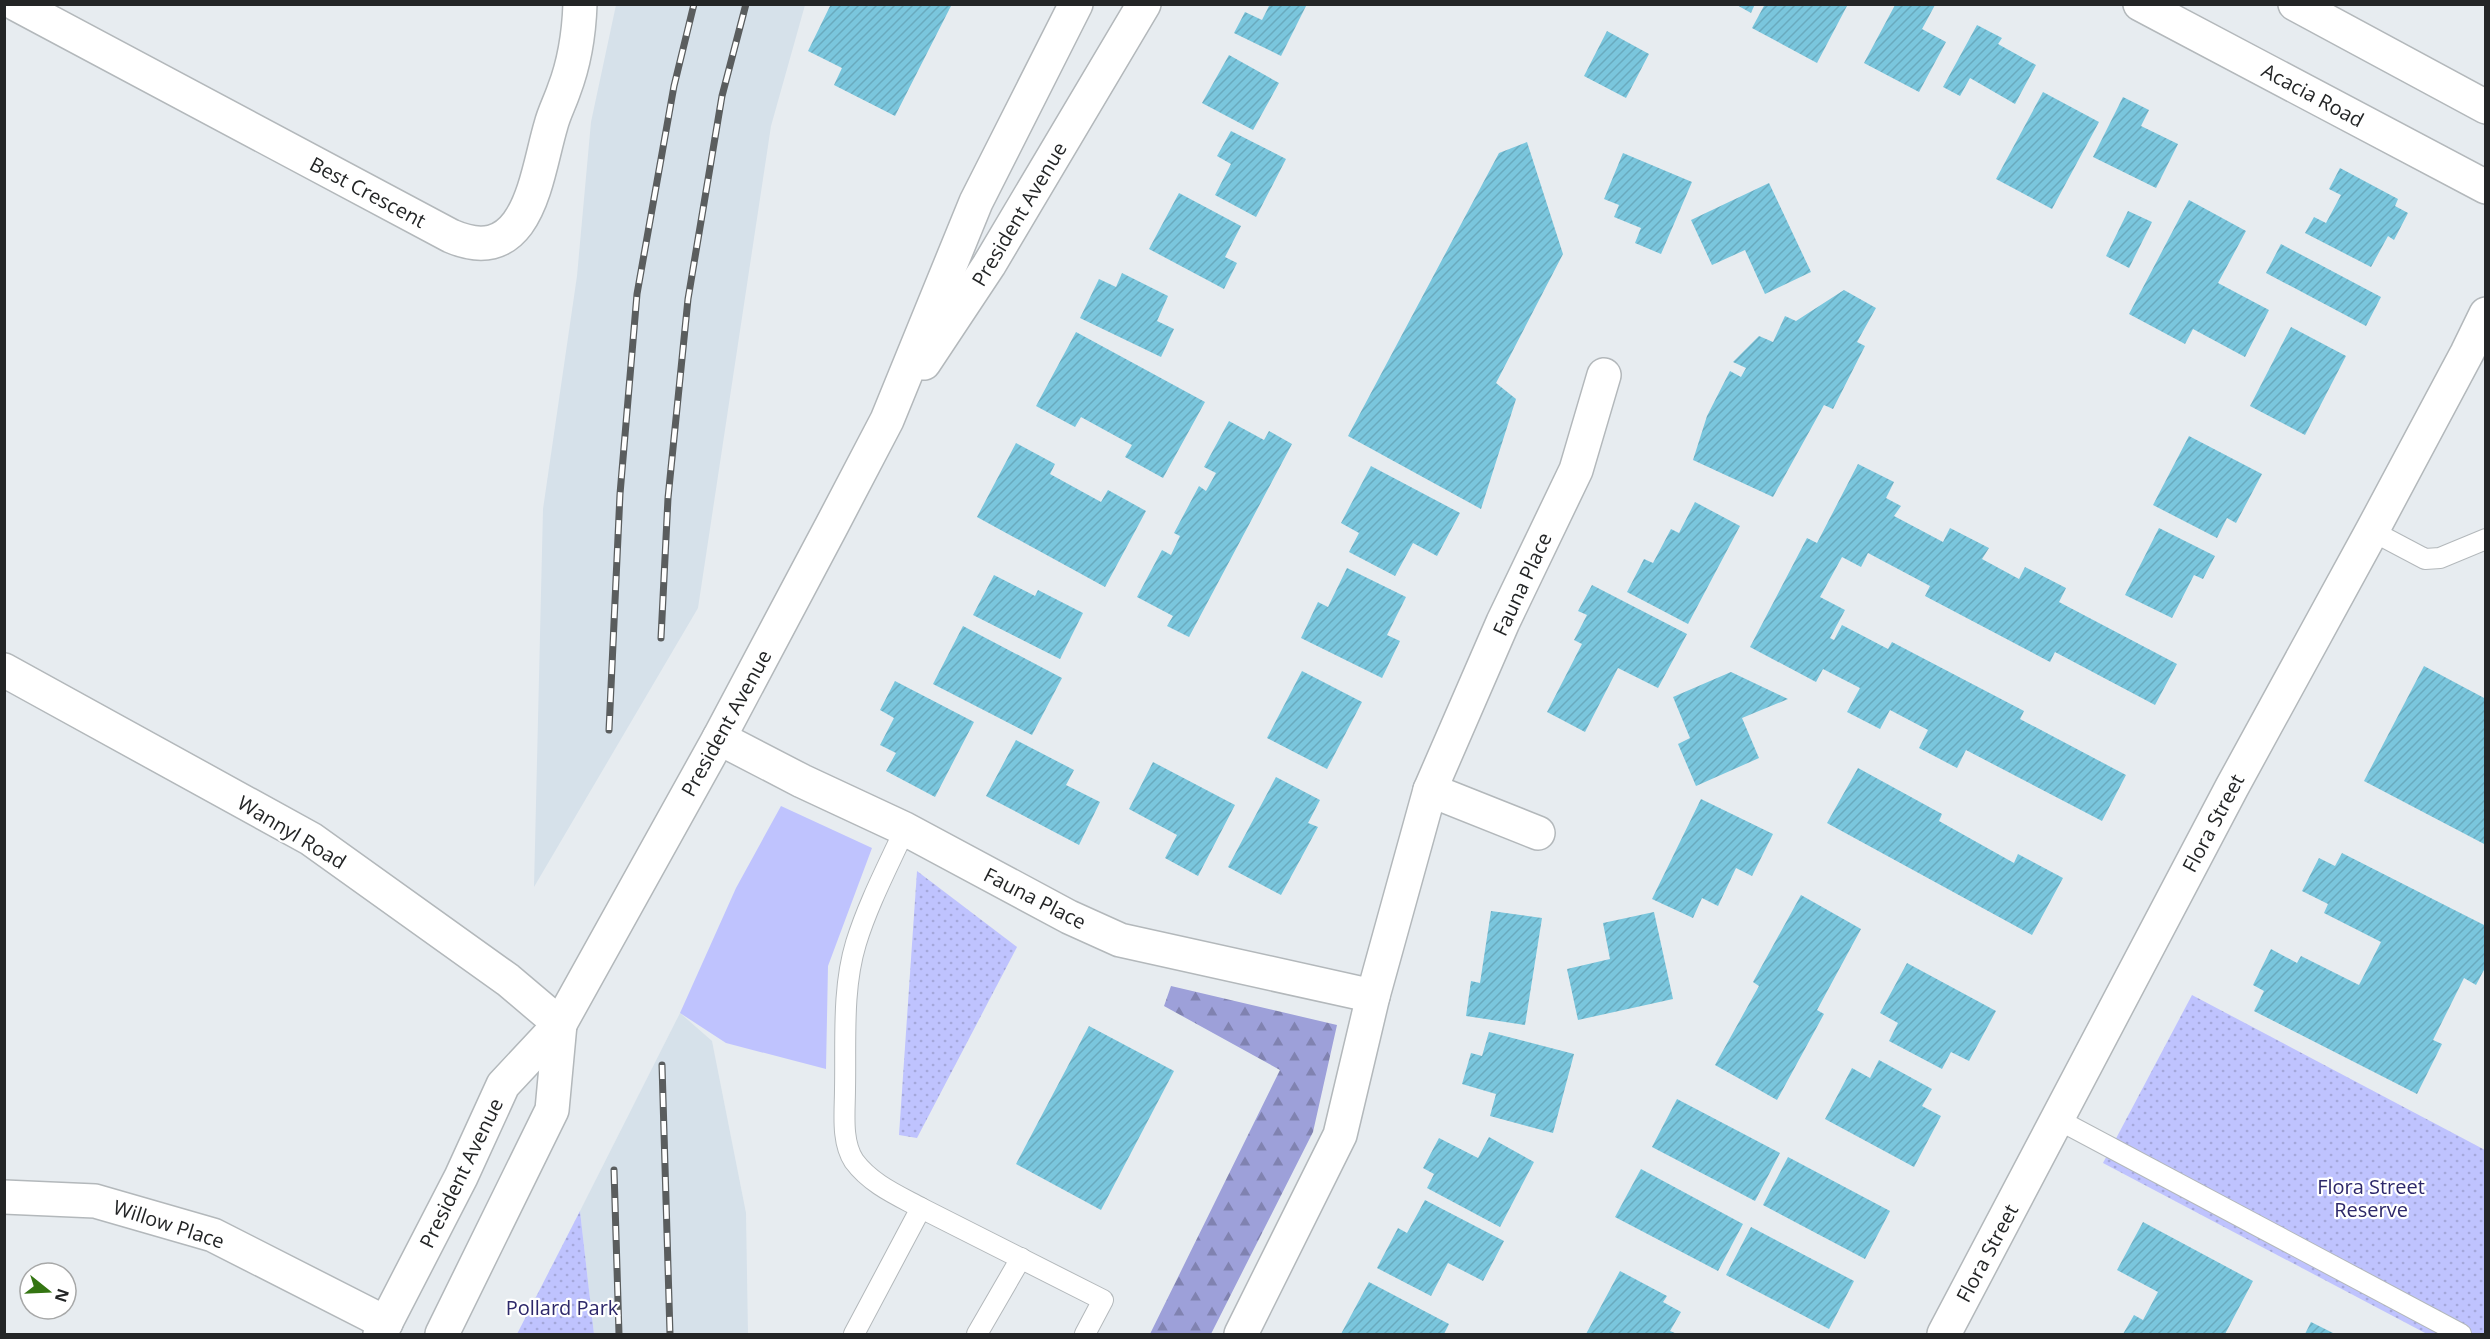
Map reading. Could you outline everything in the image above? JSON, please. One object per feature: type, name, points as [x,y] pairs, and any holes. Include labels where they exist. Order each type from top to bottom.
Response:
[{"type":"main road","name":"Best Crescent","points":[[16,4],[451,236],[468,243],[484,243],[504,236],[516,226],[526,212],[535,192],[551,123],[569,75],[579,23],[580,4]]},
{"type":"main road","name":"President Avenue","points":[[383,1329],[461,1177],[502,1085],[560,1024],[719,738],[887,420],[976,202],[1076,4]]},
{"type":"main road","name":"President Avenue","points":[[887,420],[989,266],[1144,4]]},
{"type":"main road","name":"Acacia Road","points":[[2140,4],[2473,180]]},
{"type":"main road","points":[[2295,4],[2486,107]]},
{"type":"main road","name":"Flora Street","points":[[1944,1335],[2232,787],[2372,531],[2486,314]]},
{"type":"main road","name":"Fauna Place","points":[[1241,1335],[1340,1136],[1373,996],[1430,790],[1503,622],[1576,470],[1604,375]]},
{"type":"main road","name":"Wannyl Road","points":[[4,670],[311,839],[508,980],[560,1024]]},
{"type":"main road","name":"Fauna Place","points":[[719,738],[802,781],[905,829],[1069,917],[1120,940],[1373,996]]},
{"type":"main road","points":[[1430,790],[1538,833]]},
{"type":"main road","name":"President Avenue","points":[[442,1335],[552,1110],[560,1024]]},
{"type":"main road","name":"Willow Place","points":[[4,1197],[95,1201],[213,1235],[383,1329]]},
{"type":"lane","points":[[2473,180],[2486,204]]},
{"type":"lane","points":[[2372,531],[2426,559],[2440,558],[2486,539]]},
{"type":"lane","points":[[905,829],[871,904],[854,954],[849,982],[846,1025],[845,1124],[847,1143],[853,1159],[878,1184],[1103,1300],[1085,1335]]},
{"type":"lane","points":[[2057,1119],[2461,1335]]},
{"type":"lane","points":[[854,1335],[921,1208]]},
{"type":"lane","points":[[977,1335],[1021,1258]]},
{"type":"shaded area","points":[[616,5],[805,5],[771,126],[698,608],[534,887],[543,509],[577,276],[591,122]]},
{"type":"shaded area","points":[[680,1013],[712,1041],[746,1213],[748,1334],[594,1334],[580,1211]]},
{"type":"green space","points":[[781,806],[872,848],[828,966],[826,1069],[726,1043],[680,1013],[736,888]]},
{"type":"green space","points":[[917,871],[1017,947],[917,1138],[899,1135]]},
{"type":"green space","points":[[1171,986],[1337,1025],[1313,1132],[1211,1334],[1150,1334],[1280,1070],[1164,1006]]},
{"type":"green space","name":"Flora Street Reserve","points":[[2192,995],[2485,1150],[2485,1334],[2427,1334],[2103,1163]]},
{"type":"green space","name":"Pollard Park","points":[[580,1211],[594,1334],[517,1334]]},
{"type":"building","points":[[831,4],[952,4],[895,116],[834,85],[842,68],[808,51]]},
{"type":"building","points":[[1270,4],[1307,4],[1281,56],[1234,33],[1245,12],[1262,20]]},
{"type":"building","points":[[1735,4],[1755,4],[1751,13]]},
{"type":"building","points":[[1765,4],[1848,4],[1817,63],[1752,28]]},
{"type":"building","points":[[1895,5],[1935,5],[1922,29],[1946,42],[1919,92],[1864,63]]},
{"type":"building","points":[[1977,25],[2002,38],[1998,44],[2036,65],[2015,104],[1970,78],[1960,96],[1943,87]]},
{"type":"building","points":[[1607,31],[1649,54],[1626,98],[1584,76]]},
{"type":"building","points":[[1229,55],[1279,83],[1253,130],[1202,103]]},
{"type":"building","points":[[2043,92],[2099,122],[2052,209],[1996,179]]},
{"type":"building","points":[[2123,97],[2149,110],[2141,126],[2178,144],[2156,188],[2093,157]]},
{"type":"building","points":[[1231,131],[1286,159],[1256,217],[1215,195],[1231,164],[1217,156]]},
{"type":"building","points":[[1527,142],[1563,254],[1496,383],[1516,399],[1481,509],[1348,436],[1499,153]]},
{"type":"building","points":[[1623,153],[1692,182],[1661,254],[1635,243],[1641,228],[1614,217],[1619,205],[1604,199]]},
{"type":"building","points":[[2340,168],[2398,199],[2395,206],[2408,213],[2394,240],[2388,236],[2371,267],[2305,233],[2314,217],[2326,223],[2341,195],[2329,189]]},
{"type":"building","points":[[1769,183],[1811,272],[1765,294],[1745,250],[1712,265],[1691,220]]},
{"type":"building","points":[[1179,193],[1241,226],[1225,257],[1237,263],[1224,289],[1149,249]]},
{"type":"building","points":[[2189,200],[2246,231],[2218,283],[2269,310],[2245,357],[2193,329],[2185,344],[2129,314]]},
{"type":"building","points":[[2128,211],[2152,222],[2129,268],[2106,256]]},
{"type":"building","points":[[2281,244],[2381,297],[2366,326],[2266,273]]},
{"type":"building","points":[[1122,273],[1168,296],[1157,321],[1174,329],[1161,357],[1080,318],[1099,279],[1116,287]]},
{"type":"building","points":[[1844,290],[1876,308],[1857,342],[1865,346],[1833,409],[1824,405],[1773,497],[1693,460],[1707,416],[1730,371],[1741,377],[1746,368],[1733,362],[1759,336],[1773,342],[1785,316],[1796,321]]},
{"type":"building","points":[[2291,327],[2346,356],[2305,435],[2250,406]]},
{"type":"building","points":[[1076,332],[1205,402],[1163,478],[1125,457],[1132,445],[1081,417],[1075,427],[1036,406]]},
{"type":"building","points":[[1229,421],[1264,440],[1269,431],[1292,444],[1189,637],[1167,626],[1173,616],[1137,597],[1162,550],[1171,555],[1180,536],[1174,533],[1199,486],[1206,491],[1216,473],[1204,467]]},
{"type":"building","points":[[2189,436],[2262,474],[2236,523],[2227,518],[2217,538],[2153,505]]},
{"type":"building","points":[[1016,443],[1055,464],[1050,474],[1101,502],[1108,490],[1146,511],[1105,587],[977,517]]},
{"type":"building","points":[[1858,464],[1894,482],[1886,498],[1901,506],[1894,516],[1943,542],[1950,528],[1989,548],[1982,559],[2019,579],[2025,567],[2066,588],[2059,602],[2177,664],[2155,705],[2055,652],[2050,662],[1925,596],[1930,586],[1868,553],[1861,567],[1842,557],[1820,597],[1845,610],[1830,638],[1834,640],[1842,625],[1888,649],[1892,642],[2024,711],[2020,719],[2126,775],[2102,821],[1966,750],[1957,768],[1919,748],[1928,730],[1890,710],[1880,729],[1847,712],[1860,688],[1823,669],[1816,682],[1750,647],[1807,538],[1817,543]]},
{"type":"building","points":[[1371,466],[1460,513],[1437,556],[1413,543],[1395,576],[1349,552],[1359,533],[1341,523]]},
{"type":"building","points":[[1695,502],[1740,526],[1688,624],[1627,592],[1644,559],[1653,563],[1671,529],[1679,533]]},
{"type":"building","points":[[2159,528],[2215,556],[2203,579],[2194,575],[2172,618],[2125,595]]},
{"type":"building","points":[[1347,568],[1406,597],[1387,635],[1400,641],[1382,678],[1301,638],[1318,602],[1328,607]]},
{"type":"building","points":[[994,575],[1035,596],[1038,590],[1083,613],[1060,659],[973,615]]},
{"type":"building","points":[[1592,585],[1687,634],[1658,688],[1618,668],[1585,732],[1547,712],[1582,644],[1574,640],[1587,615],[1578,611]]},
{"type":"building","points":[[963,626],[1062,678],[1032,735],[933,684]]},
{"type":"building","points":[[2424,666],[2486,699],[2486,845],[2364,781]]},
{"type":"building","points":[[1302,671],[1362,702],[1327,769],[1267,738]]},
{"type":"building","points":[[1731,672],[1788,699],[1742,718],[1759,758],[1696,786],[1678,744],[1690,738],[1673,697]]},
{"type":"building","points":[[895,681],[974,722],[935,797],[886,771],[896,753],[880,745],[894,718],[880,710]]},
{"type":"building","points":[[1016,740],[1074,770],[1066,785],[1100,802],[1079,845],[986,796]]},
{"type":"building","points":[[1153,762],[1235,805],[1198,876],[1165,858],[1177,835],[1129,809]]},
{"type":"building","points":[[1858,768],[1942,814],[1939,821],[2014,863],[2018,854],[2063,878],[2032,935],[1827,823]]},
{"type":"building","points":[[1276,777],[1320,800],[1308,823],[1318,827],[1281,895],[1228,867]]},
{"type":"building","points":[[1701,799],[1773,834],[1752,876],[1736,868],[1718,906],[1702,898],[1693,918],[1652,899]]},
{"type":"building","points":[[2342,853],[2486,926],[2486,966],[2476,985],[2464,978],[2433,1040],[2442,1044],[2417,1094],[2254,1011],[2264,991],[2253,985],[2271,949],[2297,963],[2301,956],[2359,985],[2381,942],[2324,913],[2328,904],[2302,891],[2319,858],[2335,866]]},
{"type":"building","points":[[1801,895],[1861,929],[1817,1010],[1824,1014],[1777,1100],[1715,1065],[1759,986],[1753,982]]},
{"type":"building","points":[[1491,911],[1542,918],[1525,1025],[1466,1016],[1471,981],[1480,983]]},
{"type":"building","points":[[1654,912],[1673,999],[1578,1020],[1567,969],[1610,959],[1603,923]]},
{"type":"building","points":[[1907,963],[1996,1011],[1969,1061],[1951,1052],[1942,1069],[1889,1041],[1898,1023],[1880,1013]]},
{"type":"building","points":[[1089,1026],[1174,1071],[1101,1210],[1016,1164]]},
{"type":"building","points":[[1489,1032],[1574,1054],[1553,1133],[1490,1116],[1496,1094],[1462,1084],[1471,1053],[1482,1056]]},
{"type":"building","points":[[1879,1060],[1932,1089],[1922,1106],[1941,1116],[1914,1167],[1825,1119],[1852,1068],[1870,1078]]},
{"type":"building","points":[[1677,1099],[1780,1153],[1755,1201],[1652,1147]]},
{"type":"building","points":[[1489,1137],[1534,1162],[1500,1227],[1427,1188],[1434,1174],[1423,1168],[1439,1138],[1478,1158]]},
{"type":"building","points":[[1788,1157],[1890,1211],[1865,1259],[1763,1205]]},
{"type":"building","points":[[1641,1169],[1743,1224],[1718,1271],[1615,1217]]},
{"type":"building","points":[[1425,1200],[1504,1241],[1483,1281],[1448,1263],[1431,1296],[1377,1268],[1398,1228],[1407,1233]]},
{"type":"building","points":[[2143,1222],[2253,1281],[2225,1334],[2123,1334],[2134,1315],[2143,1320],[2158,1292],[2117,1270]]},
{"type":"building","points":[[1751,1227],[1854,1281],[1829,1329],[1726,1275]]},
{"type":"building","points":[[1620,1271],[1667,1296],[1663,1302],[1681,1312],[1670,1331],[1677,1334],[1586,1334]]},
{"type":"building","points":[[1369,1282],[1449,1324],[1444,1334],[1341,1334]]},
{"type":"building","points":[[2311,1322],[2335,1334],[2305,1334]]},
{"type":"railway","points":[[609,730],[620,494],[637,294],[674,86],[694,4]]},
{"type":"railway","points":[[661,638],[668,498],[688,299],[722,96],[746,4]]},
{"type":"railway","points":[[662,1065],[670,1334]]},
{"type":"railway","points":[[614,1170],[619,1334]]}]
